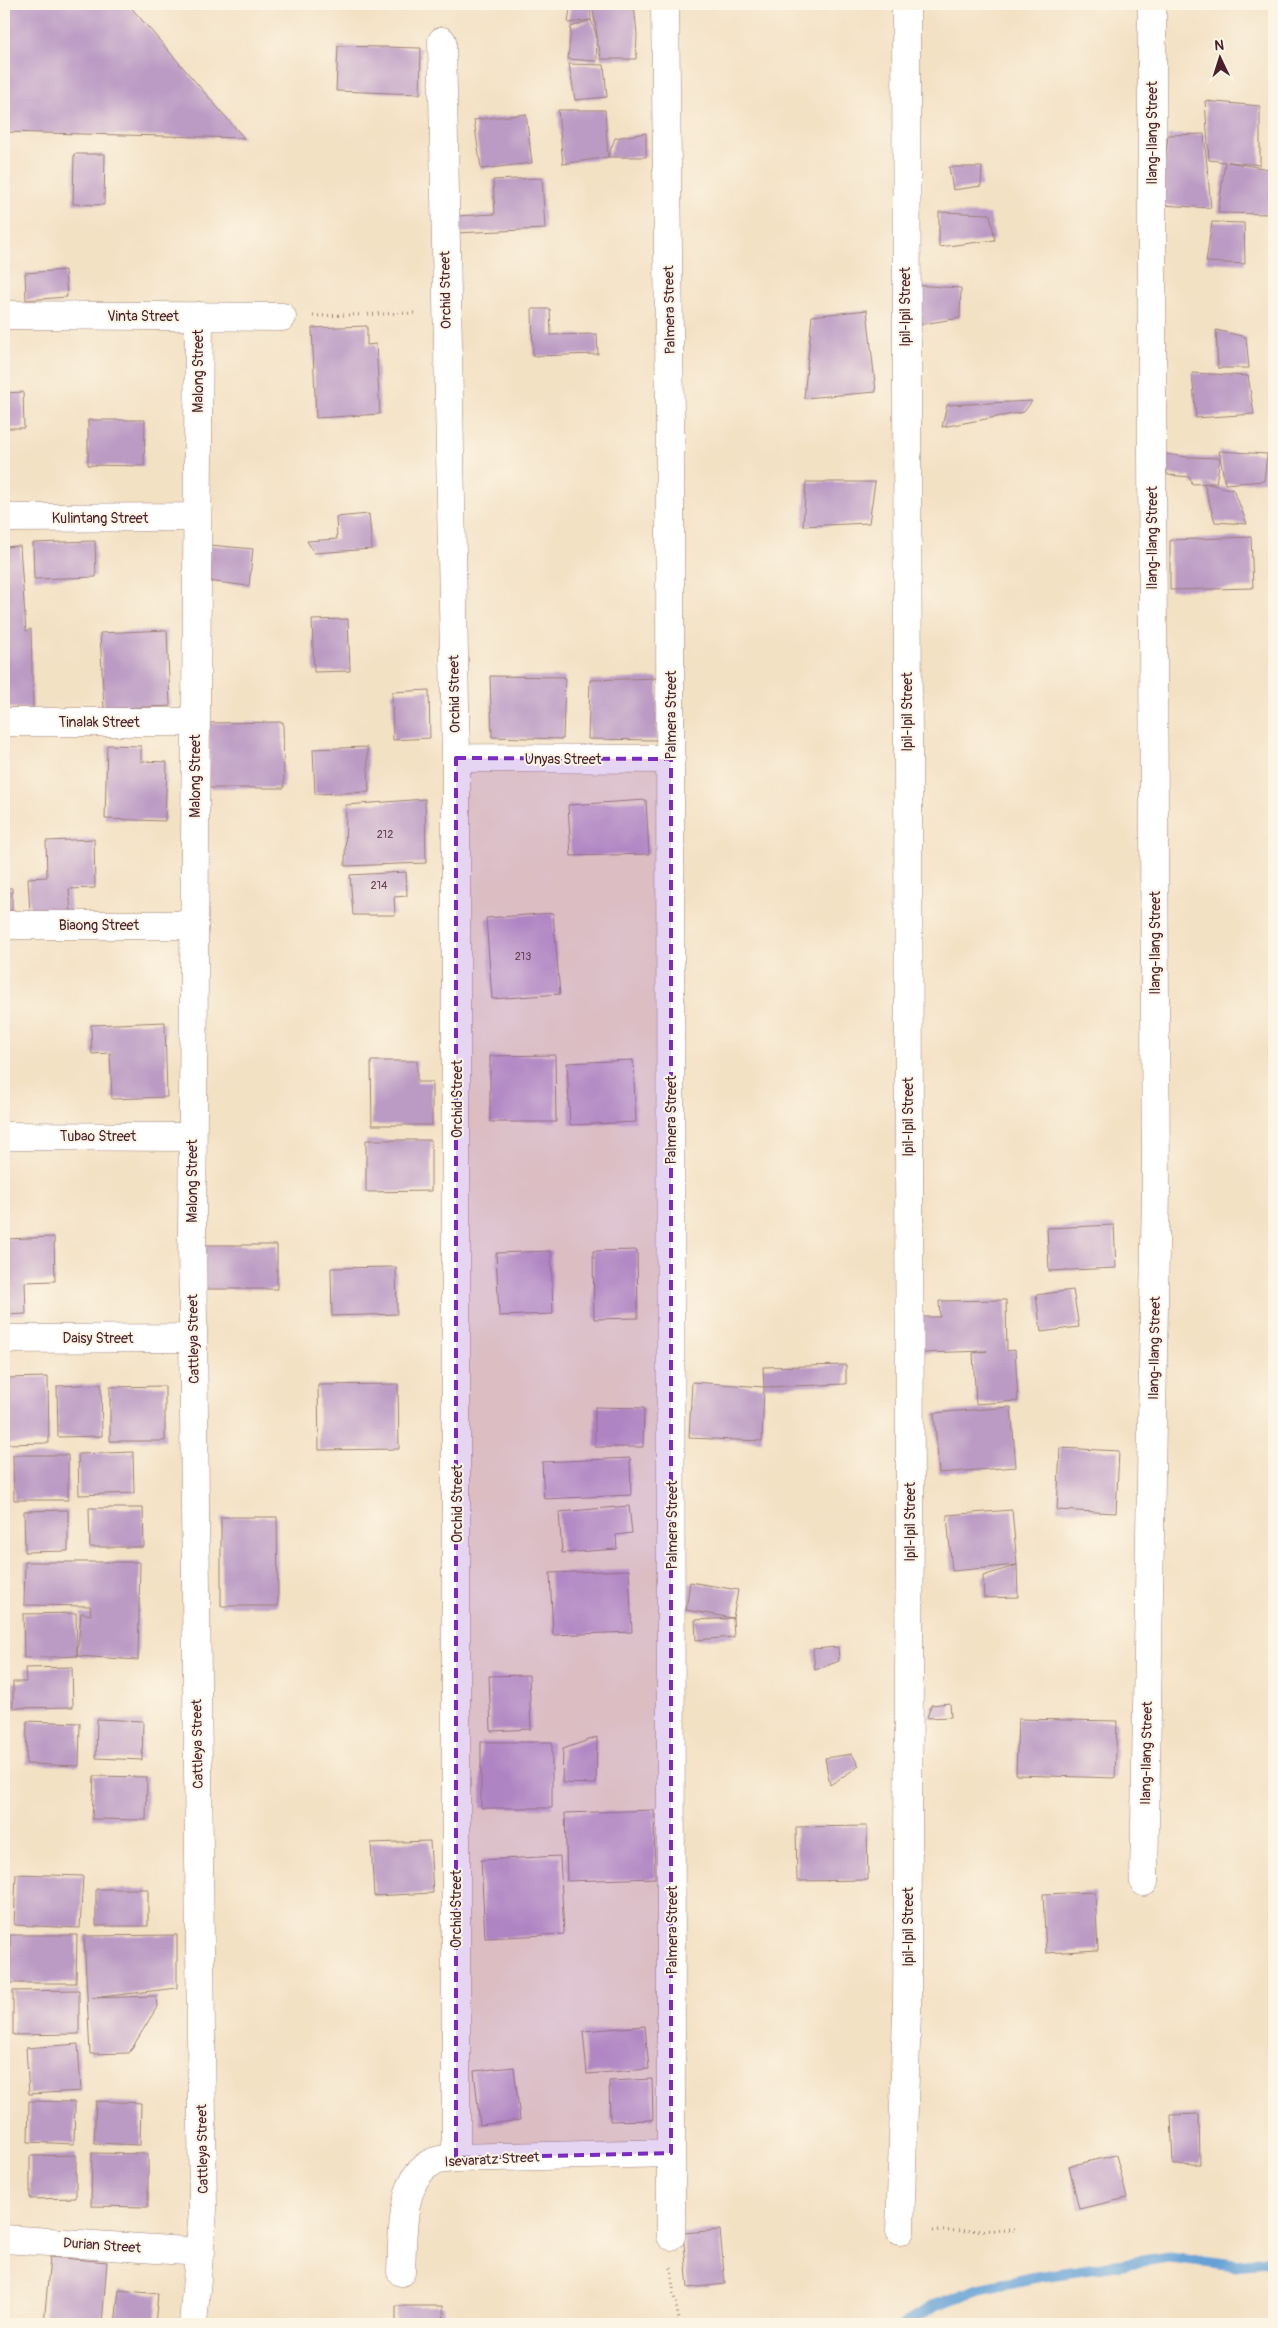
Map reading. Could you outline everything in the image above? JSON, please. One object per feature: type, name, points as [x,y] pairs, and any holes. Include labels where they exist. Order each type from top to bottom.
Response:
[{"type":"street","name":"Palmera Street","points":[[665,4],[670,417],[671,759],[671,2236]]},
{"type":"street","name":"Ipil-Ipil Street","points":[[900,2231],[907,2011],[910,1529],[906,4]]},
{"type":"street","name":"Ilang-Ilang Street","points":[[1144,1882],[1156,1189],[1152,462],[1152,4]]},
{"type":"street","name":"Orchid Street","points":[[442,41],[456,758],[456,2158]]},
{"type":"street","name":"Vinta Street","points":[[4,315],[282,316]]},
{"type":"street","name":"Malong Street","points":[[192,1237],[199,316]]},
{"type":"street","name":"Kulintang Street","points":[[4,518],[197,517]]},
{"type":"street","name":"Tinalak Street","points":[[4,722],[195,722]]},
{"type":"street","name":"Unyas Street","points":[[456,758],[671,759]]},
{"type":"street","name":"Biaong Street","points":[[4,925],[194,925]]},
{"type":"street","name":"Tubao Street","points":[[4,1136],[192,1137]]},
{"type":"street","name":"Cattleya Street","points":[[192,1237],[203,2202],[201,2252],[193,2324]]},
{"type":"street","name":"Daisy Street","points":[[4,1339],[193,1338]]},
{"type":"street","name":"Isevaratz Street","points":[[401,2272],[405,2211],[409,2190],[417,2173],[433,2162],[456,2158],[671,2153]]},
{"type":"street","name":"Durian Street","points":[[4,2238],[201,2252]]},
{"type":"path","points":[[282,316],[446,312]]},
{"type":"path","points":[[900,2231],[1017,2230]]},
{"type":"path","points":[[671,2236],[672,2280],[680,2324]]},
{"type":"path","points":[[717,2324],[743,2322]]},
{"type":"highlighted area","points":[[456,758],[671,759],[671,2153],[456,2158]]},
{"type":"building","points":[[4,4],[128,4],[244,138],[4,132]]},
{"type":"building","points":[[590,4],[591,20],[568,23],[570,8]]},
{"type":"building","points":[[592,4],[634,4],[637,34],[636,59],[601,59]]},
{"type":"building","points":[[591,20],[596,34],[597,61],[568,59],[571,27]]},
{"type":"building","points":[[338,46],[421,48],[420,94],[336,91]]},
{"type":"building","points":[[569,64],[604,65],[607,97],[575,100]]},
{"type":"building","points":[[1205,101],[1260,106],[1260,165],[1228,162],[1274,170],[1274,199],[1271,214],[1218,213],[1225,162],[1209,160]]},
{"type":"building","points":[[558,110],[605,110],[608,157],[563,164]]},
{"type":"building","points":[[526,114],[532,163],[481,169],[474,120]]},
{"type":"building","points":[[646,133],[646,157],[608,157],[615,138]]},
{"type":"building","points":[[1204,134],[1211,208],[1161,205],[1168,135]]},
{"type":"building","points":[[74,154],[105,154],[104,205],[73,204]]},
{"type":"building","points":[[949,167],[982,167],[981,186],[953,190]]},
{"type":"building","points":[[542,178],[545,229],[456,233],[456,216],[495,214],[493,180]]},
{"type":"building","points":[[939,212],[990,214],[995,240],[939,247]]},
{"type":"building","points":[[1212,222],[1244,223],[1245,264],[1206,262]]},
{"type":"building","points":[[65,270],[67,297],[26,300],[25,273]]},
{"type":"building","points":[[912,285],[961,288],[960,318],[917,325]]},
{"type":"building","points":[[532,309],[550,309],[551,335],[597,334],[598,354],[533,356]]},
{"type":"building","points":[[867,310],[876,392],[804,398],[812,316]]},
{"type":"building","points":[[367,326],[367,345],[376,344],[380,414],[316,418],[312,328]]},
{"type":"building","points":[[1216,330],[1246,337],[1249,368],[1218,368]]},
{"type":"building","points":[[1192,373],[1248,376],[1254,414],[1196,418]]},
{"type":"building","points":[[23,392],[24,428],[4,428],[4,393]]},
{"type":"building","points":[[1032,401],[1024,412],[942,427],[947,405]]},
{"type":"building","points":[[88,420],[145,420],[144,466],[88,465]]},
{"type":"building","points":[[1219,451],[1267,454],[1264,481],[1225,484]]},
{"type":"building","points":[[1158,453],[1187,457],[1220,458],[1216,483],[1192,484],[1190,477],[1168,475]]},
{"type":"building","points":[[806,482],[875,482],[869,523],[803,526]]},
{"type":"building","points":[[1204,483],[1234,490],[1247,524],[1215,522]]},
{"type":"building","points":[[369,514],[372,549],[314,553],[307,541],[337,539],[336,517]]},
{"type":"building","points":[[1251,537],[1253,588],[1170,590],[1170,540]]},
{"type":"building","points":[[95,541],[96,577],[34,579],[33,543]]},
{"type":"building","points":[[210,545],[253,549],[249,586],[207,581]]},
{"type":"building","points":[[20,546],[26,631],[31,629],[33,708],[4,708],[4,547]]},
{"type":"building","points":[[348,619],[350,671],[314,672],[312,620]]},
{"type":"building","points":[[167,630],[170,706],[104,709],[100,633]]},
{"type":"building","points":[[490,676],[565,677],[563,739],[492,737]]},
{"type":"building","points":[[658,678],[657,740],[588,739],[590,680]]},
{"type":"building","points":[[429,690],[430,738],[393,740],[392,692]]},
{"type":"building","points":[[283,722],[284,788],[210,788],[209,723]]},
{"type":"building","points":[[107,745],[141,746],[141,761],[167,762],[165,821],[105,819]]},
{"type":"building","points":[[367,747],[369,792],[315,794],[313,749]]},
{"type":"building","points":[[425,799],[426,863],[345,866],[346,805]]},
{"type":"building","points":[[646,800],[649,854],[571,856],[568,805]]},
{"type":"building","points":[[94,839],[95,888],[69,889],[71,913],[30,913],[28,878],[47,877],[46,841]]},
{"type":"building","points":[[406,872],[407,896],[394,897],[395,915],[353,915],[350,875]]},
{"type":"building","points":[[4,888],[12,888],[12,911],[4,911]]},
{"type":"building","points":[[553,913],[560,994],[492,999],[486,918]]},
{"type":"building","points":[[165,1022],[167,1097],[112,1099],[110,1053],[92,1054],[91,1025]]},
{"type":"building","points":[[555,1055],[556,1122],[490,1122],[490,1056]]},
{"type":"building","points":[[633,1060],[636,1122],[570,1125],[567,1063]]},
{"type":"building","points":[[371,1061],[417,1061],[417,1082],[432,1082],[432,1125],[372,1125]]},
{"type":"building","points":[[366,1140],[431,1140],[431,1191],[366,1192]]},
{"type":"building","points":[[1114,1225],[1116,1268],[1049,1271],[1047,1228]]},
{"type":"building","points":[[54,1237],[55,1281],[25,1282],[26,1314],[4,1315],[4,1239]]},
{"type":"building","points":[[202,1245],[277,1245],[277,1289],[202,1289]]},
{"type":"building","points":[[637,1250],[638,1318],[594,1319],[593,1251]]},
{"type":"building","points":[[551,1251],[553,1314],[499,1316],[496,1253]]},
{"type":"building","points":[[396,1267],[397,1314],[332,1316],[331,1268]]},
{"type":"building","points":[[1073,1290],[1079,1327],[1041,1332],[1036,1295]]},
{"type":"building","points":[[1006,1300],[1007,1351],[1015,1350],[1018,1401],[976,1404],[973,1353],[987,1351],[920,1353],[920,1317],[940,1317],[939,1301]]},
{"type":"building","points":[[846,1365],[846,1384],[764,1387],[763,1367]]},
{"type":"building","points":[[48,1377],[49,1443],[4,1444],[4,1378]]},
{"type":"building","points":[[692,1382],[764,1387],[762,1441],[689,1438]]},
{"type":"building","points":[[101,1384],[102,1436],[58,1437],[57,1386]]},
{"type":"building","points":[[398,1384],[399,1449],[319,1450],[318,1385]]},
{"type":"building","points":[[165,1386],[165,1441],[110,1441],[110,1387]]},
{"type":"building","points":[[595,1407],[644,1408],[643,1447],[595,1447]]},
{"type":"building","points":[[1011,1407],[1016,1467],[939,1473],[934,1413]]},
{"type":"building","points":[[1060,1448],[1119,1451],[1116,1513],[1057,1510]]},
{"type":"building","points":[[133,1452],[134,1493],[79,1495],[78,1454]]},
{"type":"building","points":[[13,1455],[68,1455],[68,1500],[14,1500]]},
{"type":"building","points":[[630,1458],[631,1495],[544,1499],[542,1462]]},
{"type":"building","points":[[629,1506],[632,1533],[616,1535],[617,1549],[562,1553],[559,1512]]},
{"type":"building","points":[[89,1508],[143,1508],[144,1547],[90,1547]]},
{"type":"building","points":[[68,1510],[68,1551],[25,1552],[24,1511]]},
{"type":"building","points":[[1012,1510],[1017,1565],[952,1571],[947,1515]]},
{"type":"building","points":[[221,1517],[277,1517],[278,1606],[221,1606]]},
{"type":"building","points":[[25,1562],[140,1562],[138,1660],[77,1656],[81,1613],[91,1615],[90,1606],[24,1605]]},
{"type":"building","points":[[1017,1565],[1018,1597],[984,1598],[983,1576]]},
{"type":"building","points":[[629,1570],[632,1632],[553,1635],[550,1573]]},
{"type":"building","points":[[690,1582],[738,1590],[733,1618],[686,1610]]},
{"type":"building","points":[[76,1613],[77,1656],[24,1658],[23,1614]]},
{"type":"building","points":[[733,1618],[734,1637],[696,1640],[695,1620]]},
{"type":"building","points":[[838,1647],[839,1661],[815,1670],[813,1649]]},
{"type":"building","points":[[72,1667],[73,1707],[13,1708],[13,1682],[26,1682],[25,1668]]},
{"type":"building","points":[[529,1675],[531,1729],[491,1731],[489,1676]]},
{"type":"building","points":[[950,1703],[951,1717],[927,1718],[931,1705]]},
{"type":"building","points":[[97,1719],[143,1721],[142,1760],[96,1758]]},
{"type":"building","points":[[1018,1719],[1117,1721],[1115,1778],[1016,1775]]},
{"type":"building","points":[[27,1721],[80,1723],[79,1766],[26,1764]]},
{"type":"building","points":[[597,1737],[596,1784],[562,1783],[563,1749]]},
{"type":"building","points":[[481,1742],[552,1742],[552,1808],[481,1808]]},
{"type":"building","points":[[852,1754],[859,1766],[830,1785],[825,1758]]},
{"type":"building","points":[[94,1776],[147,1777],[146,1820],[92,1819]]},
{"type":"building","points":[[654,1810],[655,1878],[567,1881],[565,1813]]},
{"type":"building","points":[[867,1826],[868,1880],[797,1881],[796,1827]]},
{"type":"building","points":[[430,1841],[433,1893],[374,1896],[371,1843]]},
{"type":"building","points":[[560,1856],[564,1934],[485,1938],[481,1860]]},
{"type":"building","points":[[16,1874],[83,1876],[80,1928],[14,1925]]},
{"type":"building","points":[[96,1889],[148,1889],[148,1926],[96,1926]]},
{"type":"building","points":[[1095,1892],[1098,1950],[1046,1953],[1043,1894]]},
{"type":"building","points":[[10,1935],[77,1935],[76,1983],[10,1983]]},
{"type":"building","points":[[177,1935],[177,1988],[92,1998],[156,1996],[157,2007],[129,2053],[90,2054],[84,1936]]},
{"type":"building","points":[[79,1990],[79,2034],[13,2035],[13,1991]]},
{"type":"building","points":[[645,2026],[649,2069],[587,2074],[583,2031]]},
{"type":"building","points":[[78,2044],[81,2091],[29,2094],[26,2048]]},
{"type":"building","points":[[514,2067],[520,2120],[480,2125],[474,2071]]},
{"type":"building","points":[[652,2079],[653,2120],[610,2121],[609,2081]]},
{"type":"building","points":[[29,2101],[75,2102],[74,2144],[28,2142]]},
{"type":"building","points":[[96,2101],[141,2103],[140,2145],[94,2143]]},
{"type":"building","points":[[1199,2114],[1200,2164],[1173,2165],[1171,2115]]},
{"type":"building","points":[[92,2153],[148,2154],[148,2207],[91,2206]]},
{"type":"building","points":[[76,2155],[76,2198],[30,2199],[30,2156]]},
{"type":"building","points":[[1116,2155],[1127,2198],[1079,2209],[1069,2166]]},
{"type":"building","points":[[720,2230],[725,2284],[688,2288],[683,2233]]},
{"type":"building","points":[[50,2257],[107,2262],[102,2324],[44,2324]]},
{"type":"building","points":[[119,2290],[158,2294],[155,2324],[115,2324]]},
{"type":"building","points":[[396,2306],[443,2306],[444,2324],[396,2324]]},
{"type":"waterway","points":[[904,2324],[936,2305],[979,2289],[1037,2277],[1169,2257],[1235,2265],[1266,2262],[1274,2257]]}]
